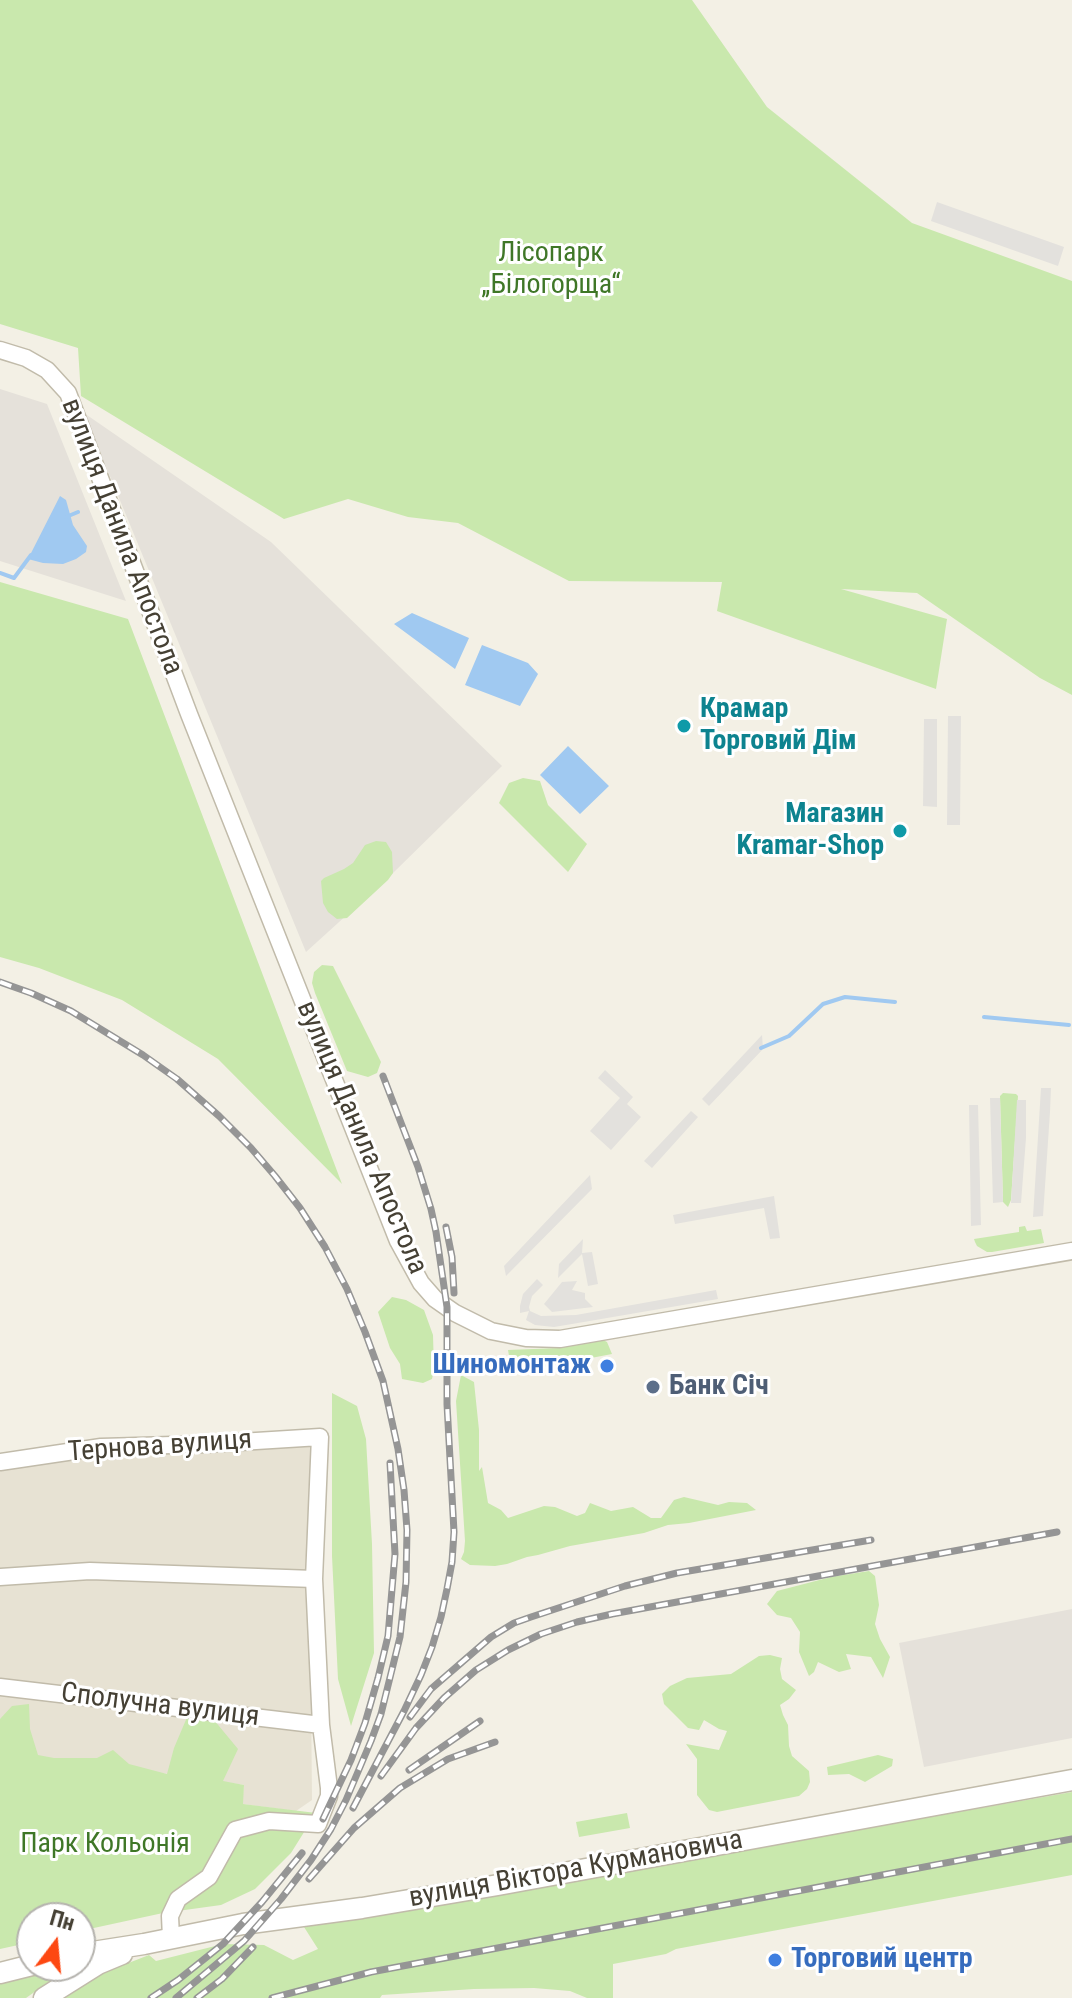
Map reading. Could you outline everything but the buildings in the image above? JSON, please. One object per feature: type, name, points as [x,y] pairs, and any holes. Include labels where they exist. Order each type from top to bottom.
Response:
[{"type":"street","name":"вулиця Данила Апостола","points":[[0,350],[26,358],[47,370],[68,393],[189,714],[398,1241],[421,1283],[435,1299],[491,1331],[526,1338],[560,1339],[1072,1251]]},
{"type":"street","name":"Тернова вулиця","points":[[0,1462],[101,1447],[320,1437],[314,1579]]},
{"type":"street","points":[[0,1577],[90,1571],[314,1579],[321,1725],[329,1788],[318,1824],[269,1821],[235,1830],[209,1877],[178,1899],[170,1916],[171,1938]]},
{"type":"street","name":"Сполучна вулиця","points":[[0,1687],[321,1725]]},
{"type":"street","name":"вулиця Віктора Курмановича","points":[[96,1952],[278,1918],[362,1908],[498,1885],[1072,1780]]},
{"type":"street","points":[[44,1998],[98,1964],[144,1944]]},
{"type":"shaded area","points":[[937,202],[1064,247],[1058,266],[931,221]]},
{"type":"shaded area","points":[[0,389],[47,404],[126,601],[0,561]]},
{"type":"shaded area","points":[[84,413],[271,542],[502,766],[393,873],[306,952]]},
{"type":"shaded area","points":[[948,716],[961,716],[960,825],[947,825]]},
{"type":"shaded area","points":[[924,719],[937,719],[937,807],[923,806]]},
{"type":"shaded area","points":[[762,1035],[763,1049],[709,1106],[702,1099]]},
{"type":"shaded area","points":[[605,1070],[633,1097],[627,1104],[641,1117],[611,1150],[590,1131],[620,1098],[598,1078]]},
{"type":"shaded area","points":[[1041,1088],[1051,1088],[1050,1112],[1043,1216],[1033,1217]]},
{"type":"shaded area","points":[[990,1098],[1000,1098],[1003,1202],[993,1203]]},
{"type":"shaded area","points":[[1017,1100],[1026,1100],[1026,1138],[1021,1203],[1011,1203]]},
{"type":"shaded area","points":[[969,1105],[978,1105],[981,1225],[971,1226]]},
{"type":"shaded area","points":[[691,1111],[698,1117],[652,1168],[644,1161]]},
{"type":"shaded area","points":[[590,1175],[592,1189],[506,1276],[504,1266]]},
{"type":"shaded area","points":[[774,1196],[780,1238],[770,1239],[764,1208],[675,1224],[673,1215]]},
{"type":"shaded area","points":[[583,1239],[582,1253],[592,1252],[598,1284],[588,1286],[582,1254],[558,1278],[559,1264]]},
{"type":"shaded area","points":[[537,1279],[543,1285],[532,1296],[529,1307],[530,1311],[541,1316],[576,1315],[716,1290],[718,1299],[554,1327],[535,1325],[526,1320],[529,1311],[520,1313],[520,1306],[523,1294]]},
{"type":"shaded area","points":[[577,1281],[572,1290],[585,1293],[585,1299],[593,1307],[552,1312],[544,1304],[562,1282]]},
{"type":"shaded area","points":[[315,1441],[310,1584],[312,1800],[296,1811],[242,1804],[244,1785],[0,1752],[0,1465],[102,1451]]},
{"type":"shaded area","points":[[1072,1609],[1072,1738],[924,1767],[899,1643]]},
{"type":"green space","name":"Лісопарк „Білогорща“","points":[[0,0],[692,0],[767,107],[912,223],[1072,281],[1072,695],[1040,678],[917,593],[841,589],[947,619],[936,689],[717,611],[722,582],[569,581],[458,523],[408,517],[348,499],[284,519],[81,396],[78,348],[0,324]]},
{"type":"green space","points":[[0,582],[128,619],[342,1184],[218,1059],[122,1000],[39,968],[0,957]]},
{"type":"green space","points":[[523,778],[540,781],[548,805],[587,844],[568,872],[499,803],[509,783]]},
{"type":"green space","points":[[376,841],[386,842],[392,852],[393,873],[347,918],[337,919],[323,903],[321,881],[353,863],[365,845]]},
{"type":"green space","points":[[322,965],[333,966],[381,1062],[377,1073],[368,1077],[347,1071],[312,983],[314,972]]},
{"type":"green space","points":[[1003,1093],[1018,1096],[1008,1207],[1003,1202],[1000,1096]]},
{"type":"green space","points":[[1025,1226],[1027,1231],[1041,1229],[1044,1243],[987,1252],[977,1246],[974,1239],[1019,1232],[1019,1227]]},
{"type":"green space","points":[[392,1297],[406,1300],[424,1310],[433,1335],[434,1370],[432,1379],[423,1383],[402,1379],[400,1364],[390,1348],[378,1312]]},
{"type":"green space","points":[[603,1340],[612,1354],[512,1373],[508,1350],[559,1348]]},
{"type":"green space","points":[[461,1375],[474,1382],[479,1471],[482,1467],[488,1503],[508,1518],[544,1506],[577,1516],[585,1513],[590,1503],[611,1511],[633,1507],[651,1518],[661,1518],[674,1500],[684,1497],[718,1505],[747,1503],[756,1510],[570,1546],[507,1564],[470,1565],[461,1559],[465,1541],[456,1401]]},
{"type":"green space","points":[[332,1393],[357,1406],[366,1439],[372,1544],[374,1653],[351,1726],[338,1679],[332,1556]]},
{"type":"green space","points":[[869,1571],[875,1576],[879,1605],[875,1624],[890,1657],[883,1678],[871,1657],[846,1654],[851,1669],[839,1672],[818,1662],[809,1676],[799,1652],[800,1632],[791,1618],[777,1615],[767,1604],[777,1591]]},
{"type":"green space","points":[[759,1656],[782,1658],[782,1679],[796,1690],[780,1705],[788,1725],[792,1756],[809,1771],[810,1782],[799,1796],[717,1812],[709,1810],[697,1795],[697,1759],[686,1744],[719,1750],[727,1731],[704,1720],[699,1730],[688,1728],[664,1704],[662,1694],[670,1686],[687,1678],[731,1674]]},
{"type":"green space","name":"Парк Кольонія","points":[[29,1704],[30,1729],[38,1755],[97,1758],[113,1750],[129,1764],[167,1774],[188,1715],[214,1720],[238,1749],[223,1781],[244,1785],[243,1804],[316,1813],[291,1853],[255,1889],[221,1905],[163,1913],[96,1928],[96,1902],[16,1902],[16,1946],[0,1949],[0,1719],[12,1706]]},
{"type":"green space","points":[[878,1755],[893,1759],[892,1766],[865,1782],[849,1774],[828,1775],[827,1767]]},
{"type":"green space","points":[[1072,1792],[1072,1875],[676,1949],[666,1954],[613,1964],[613,1998],[587,1998],[570,1991],[534,1988],[474,1989],[382,1995],[380,1998],[64,1998],[83,1982],[96,1982],[96,1976],[149,1955],[156,1961],[223,1944],[264,1945],[293,1960],[318,1949],[304,1927]]},
{"type":"green space","points":[[627,1813],[630,1828],[579,1837],[576,1822]]},
{"type":"green space","points":[[16,1974],[16,1982],[48,1982],[26,1998],[0,1998],[0,1978]]},
{"type":"water","points":[[60,496],[66,500],[73,525],[87,546],[86,552],[63,564],[28,559]]},
{"type":"water","points":[[412,613],[469,638],[455,669],[394,624]]},
{"type":"water","points":[[482,645],[528,663],[538,674],[520,706],[465,685]]},
{"type":"water","points":[[568,746],[609,786],[580,814],[540,775]]},
{"type":"waterway","points":[[66,517],[78,512]]},
{"type":"waterway","points":[[0,573],[14,578],[31,555]]},
{"type":"waterway","points":[[761,1048],[789,1036],[823,1004],[845,997],[895,1002]]},
{"type":"waterway","points":[[984,1017],[1069,1025]]},
{"type":"railway","points":[[0,982],[71,1011],[143,1055],[177,1079],[219,1116],[275,1176],[325,1247],[347,1289],[383,1381],[398,1449],[407,1530],[406,1582],[400,1637],[371,1741],[346,1800],[311,1860],[244,1941],[176,1998]]},
{"type":"railway","points":[[353,1808],[404,1711],[432,1647],[447,1589],[454,1532],[447,1404],[447,1307],[436,1232],[418,1167],[383,1076]]},
{"type":"railway","points":[[446,1227],[454,1293]]},
{"type":"railway","points":[[323,1819],[365,1723],[388,1636],[395,1554],[390,1463]]},
{"type":"railway","points":[[381,1776],[416,1728],[444,1698],[476,1670],[541,1634],[612,1614],[1057,1532]]},
{"type":"railway","points":[[410,1717],[431,1689],[491,1637],[514,1623],[625,1586],[677,1573],[871,1540]]},
{"type":"railway","points":[[409,1770],[480,1721]]},
{"type":"railway","points":[[309,1879],[354,1828],[400,1788],[448,1759],[495,1742]]},
{"type":"railway","points":[[272,1998],[371,1972],[1072,1839]]},
{"type":"railway","points":[[151,1998],[223,1944],[302,1853]]},
{"type":"railway","points":[[197,1998],[222,1979],[253,1947]]},
{"type":"place","name":"Крамар Торговий Дім","points":[[684,726]]},
{"type":"place","name":"Магазин Kramar-Shop","points":[[900,831]]},
{"type":"place","name":"Шиномонтаж","points":[[607,1366]]},
{"type":"place","name":"Банк Січ","points":[[653,1387]]},
{"type":"place","name":"Торговий центр","points":[[775,1960]]}]
